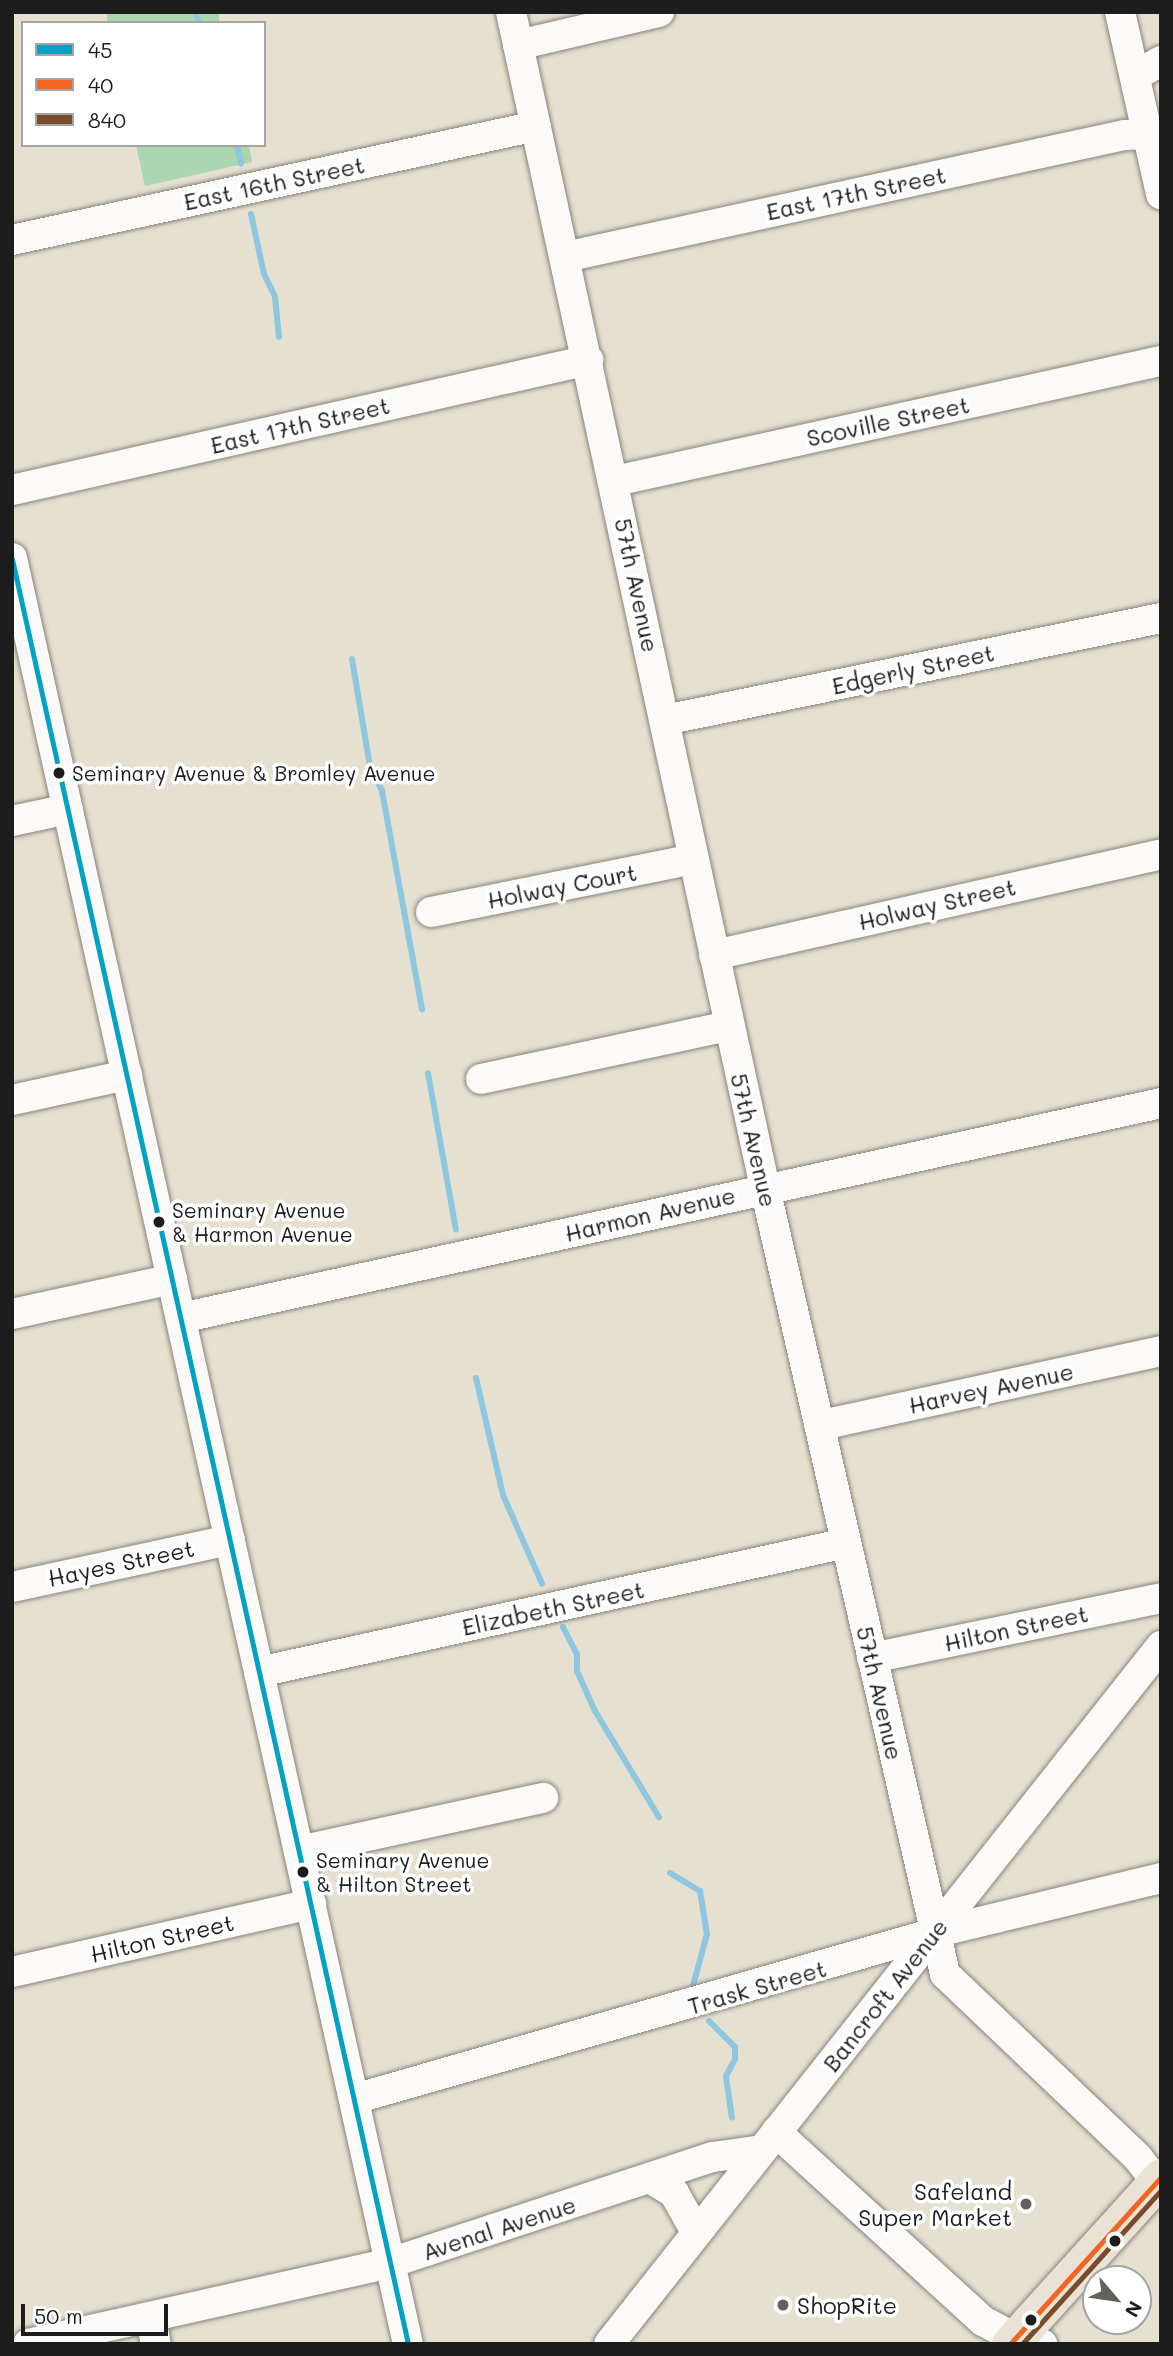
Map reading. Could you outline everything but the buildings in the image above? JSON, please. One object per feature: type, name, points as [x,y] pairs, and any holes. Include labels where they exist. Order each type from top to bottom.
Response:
[{"type":"main road","points":[[1022,2342],[1159,2183]]},
{"type":"street","name":"57th Avenue","points":[[511,12],[589,360],[729,1026],[822,1424],[846,1543],[945,1974],[1138,2158],[1159,2183]]},
{"type":"street","points":[[518,45],[659,12]]},
{"type":"street","points":[[1120,12],[1135,76],[1154,138],[1161,194]]},
{"type":"street","points":[[1135,76],[1161,61]]},
{"type":"street","name":"East 16th Street","points":[[12,240],[536,126]]},
{"type":"street","name":"East 17th Street","points":[[565,257],[1124,135],[1154,138]]},
{"type":"street","name":"East 17th Street","points":[[12,490],[589,360]]},
{"type":"street","name":"Scoville Street","points":[[615,481],[1161,361]]},
{"type":"street","points":[[12,558],[408,2344]]},
{"type":"street","name":"Edgerly Street","points":[[665,720],[1161,618]]},
{"type":"street","points":[[12,821],[68,809]]},
{"type":"street","name":"Holway Street","points":[[714,955],[1161,854]]},
{"type":"street","name":"Holway Court","points":[[430,912],[693,859]]},
{"type":"street","points":[[481,1079],[729,1026]]},
{"type":"street","points":[[12,1100],[127,1075]]},
{"type":"street","name":"Harmon Avenue","points":[[181,1318],[1161,1103]]},
{"type":"street","points":[[12,1314],[172,1279]]},
{"type":"street","name":"Harvey Avenue","points":[[822,1424],[1161,1351]]},
{"type":"street","name":"Hayes Street","points":[[12,1587],[230,1539]]},
{"type":"street","name":"Elizabeth Street","points":[[259,1672],[846,1543]]},
{"type":"street","name":"Hilton Street","points":[[872,1658],[1161,1598]]},
{"type":"street","name":"Bancroft Avenue","points":[[609,2344],[1161,1646]]},
{"type":"street","points":[[299,1851],[543,1798]]},
{"type":"street","name":"Trask Street","points":[[354,2099],[934,1934],[1161,1878]]},
{"type":"street","name":"Hilton Street","points":[[12,1972],[311,1904]]},
{"type":"street","points":[[769,2141],[983,2321],[1022,2342]]},
{"type":"street","name":"Avenal Avenue","points":[[28,2344],[154,2331],[390,2263],[769,2141]]},
{"type":"street","points":[[651,2179],[674,2193],[696,2232]]},
{"type":"green space","points":[[107,12],[219,12],[219,21],[107,21]]},
{"type":"green space","points":[[136,147],[249,147],[252,162],[145,186]]},
{"type":"waterway","points":[[195,12],[198,21]]},
{"type":"waterway","points":[[237,147],[241,164]]},
{"type":"waterway","points":[[251,214],[264,274],[275,297],[279,337]]},
{"type":"waterway","points":[[352,659],[370,767],[382,791],[422,1009]]},
{"type":"waterway","points":[[428,1073],[456,1230]]},
{"type":"waterway","points":[[476,1378],[503,1495],[542,1584]]},
{"type":"waterway","points":[[563,1627],[577,1654],[577,1671],[595,1711],[659,1817]]},
{"type":"waterway","points":[[670,1873],[700,1891],[707,1934],[693,1986]]},
{"type":"waterway","points":[[709,2021],[735,2047],[735,2059],[726,2076],[732,2118]]},
{"type":"transit line","name":"45","points":[[12,559],[408,2344]]},
{"type":"transit line","name":"40","points":[[1010,2344],[1161,2177]]},
{"type":"transit line","name":"840","points":[[1022,2344],[1161,2190]]},
{"type":"place","name":"Seminary Avenue & Bromley Avenue","points":[[59,773]]},
{"type":"place","name":"Seminary Avenue & Harmon Avenue","points":[[159,1222]]},
{"type":"place","name":"Seminary Avenue & Hilton Street","points":[[303,1872]]},
{"type":"place","name":"Safeland Super Market","points":[[1026,2204]]},
{"type":"place","name":"ShopRite","points":[[783,2305]]}]
